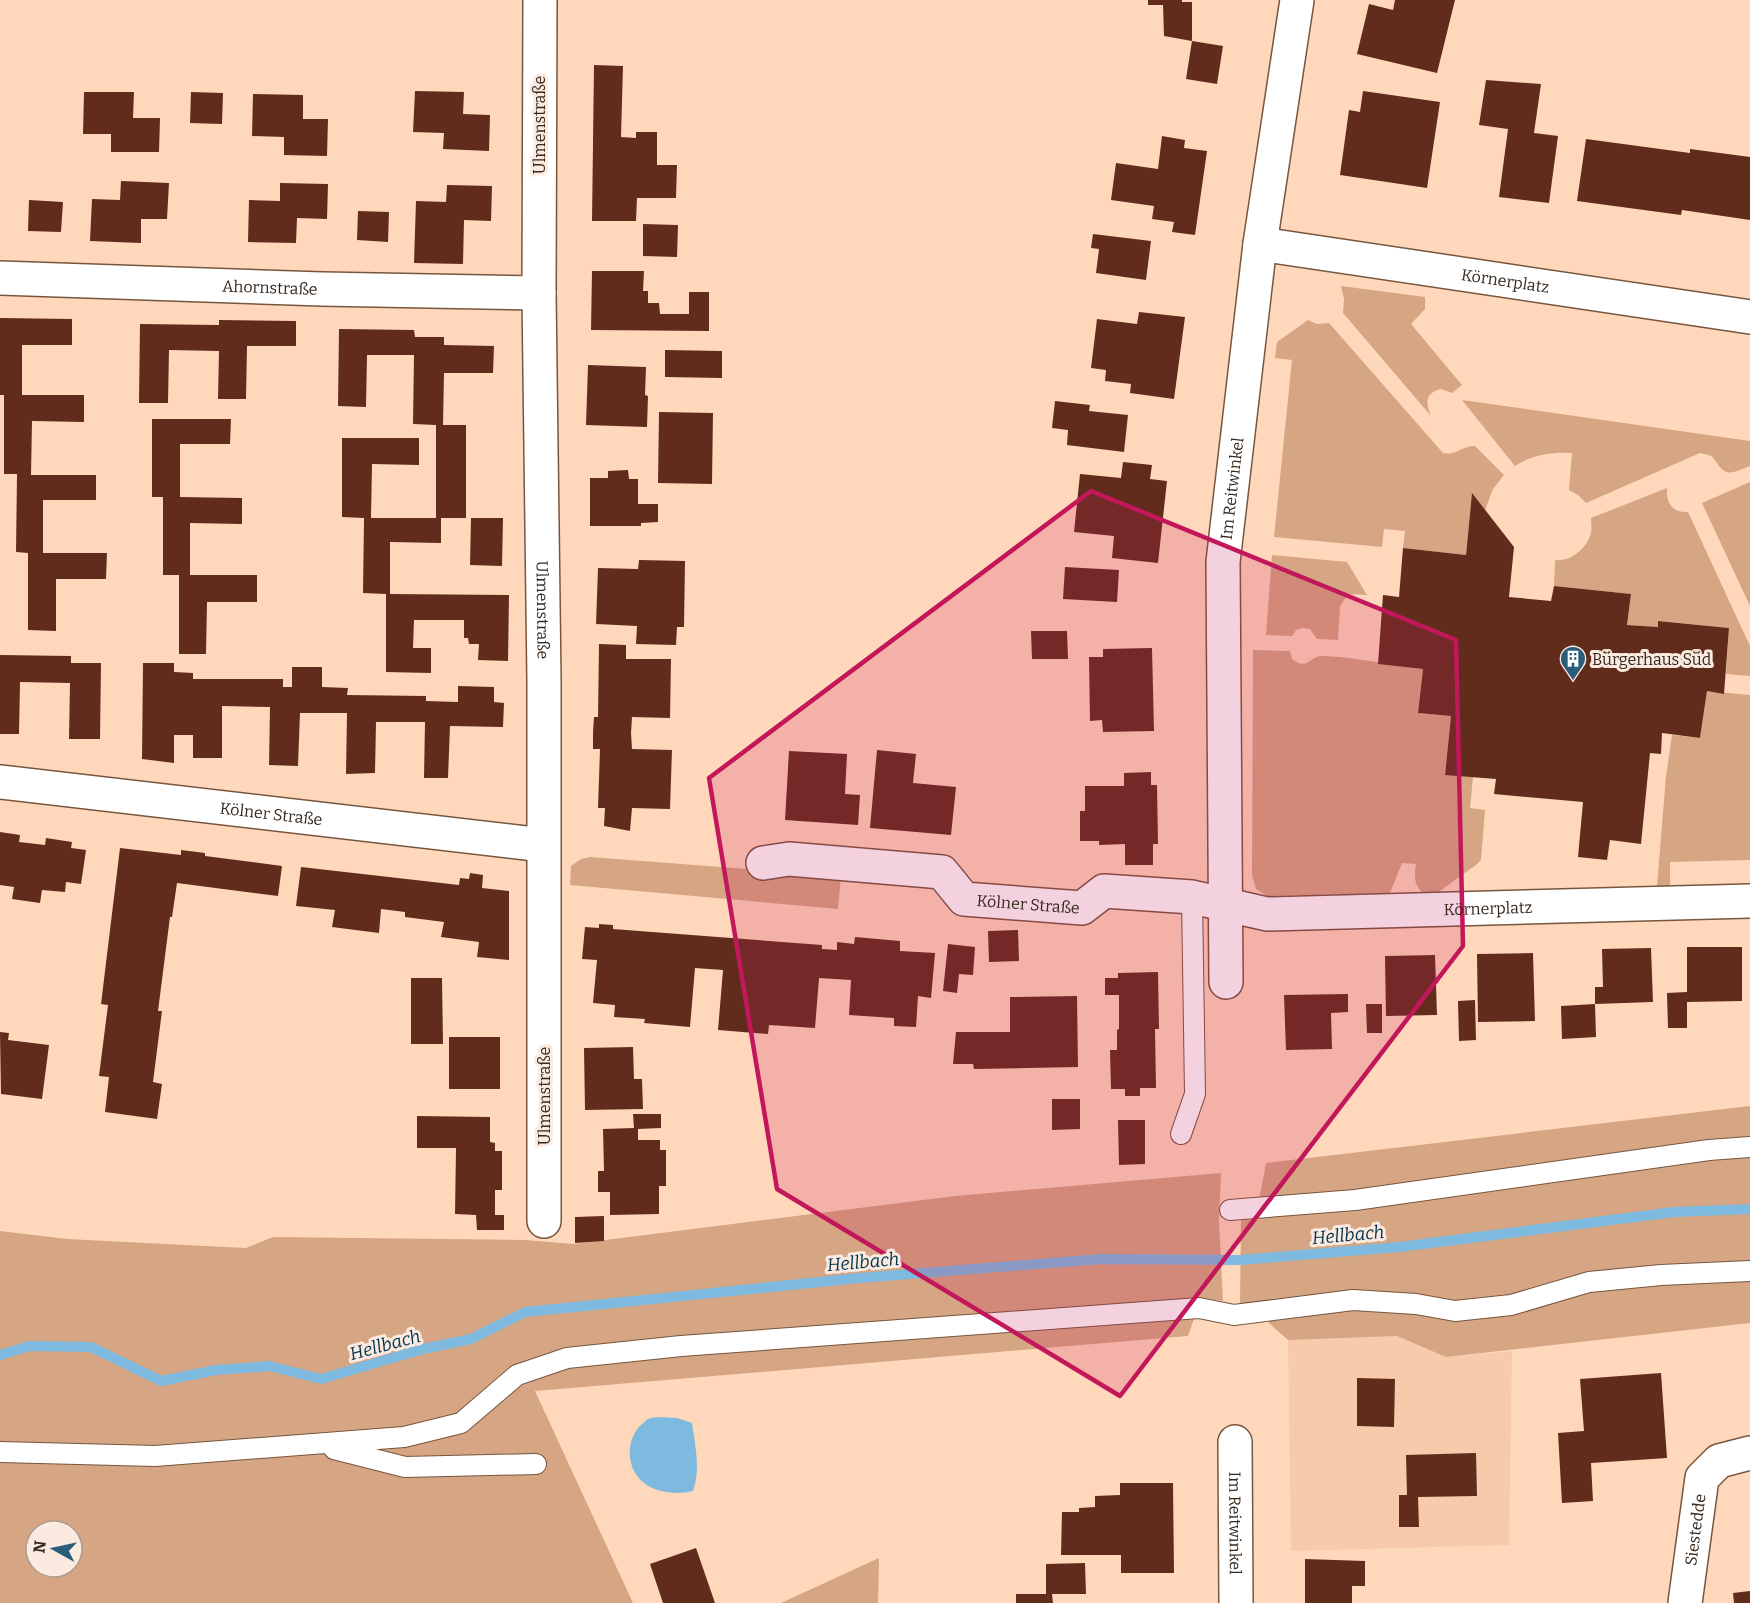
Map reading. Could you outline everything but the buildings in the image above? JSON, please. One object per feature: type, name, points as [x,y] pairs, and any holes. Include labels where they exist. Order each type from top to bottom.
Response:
[{"type":"street","name":"Ulmenstraße","points":[[540,0],[539,293],[544,681],[544,1221]]},
{"type":"street","name":"Im Reitwinkel","points":[[1226,982],[1223,562],[1260,244],[1297,0]]},
{"type":"street","name":"Körnerplatz","points":[[1260,244],[1750,317]]},
{"type":"street","name":"Ahornstraße","points":[[0,278],[310,289],[539,293]]},
{"type":"street","name":"Kölner Straße","points":[[0,782],[543,845]]},
{"type":"street","name":"Kölner Straße","points":[[763,863],[789,859],[942,873],[964,899],[1082,909],[1104,891],[1192,897],[1226,905]]},
{"type":"street","name":"Körnerplatz","points":[[1226,905],[1267,914],[1750,901]]},
{"type":"street","name":"Im Reitwinkel","points":[[1235,1442],[1236,1603]]},
{"type":"street","name":"Siestedde","points":[[1684,1603],[1702,1478],[1719,1461],[1750,1453]]},
{"type":"lane","points":[[1181,1134],[1195,1094],[1192,897]]},
{"type":"lane","points":[[1230,1210],[1355,1200],[1709,1150],[1750,1147]]},
{"type":"lane","points":[[0,1452],[155,1456],[404,1437],[461,1423],[517,1375],[567,1359],[681,1346],[1199,1308],[1234,1316],[1353,1300],[1416,1304],[1455,1311],[1510,1305],[1589,1282],[1661,1275],[1750,1271]]},
{"type":"lane","points":[[320,1445],[405,1467],[536,1464]]},
{"type":"highlighted area","points":[[1091,491],[1456,640],[1463,946],[1120,1396],[777,1189],[709,778]]},
{"type":"shaded area","points":[[1341,286],[1425,297],[1425,309],[1411,324],[1462,385],[1452,393],[1441,389],[1429,396],[1427,403],[1431,416],[1343,313],[1344,299]]},
{"type":"shaded area","points":[[1308,320],[1317,324],[1329,323],[1443,453],[1448,454],[1475,446],[1504,475],[1493,489],[1485,510],[1472,494],[1466,555],[1403,548],[1405,531],[1384,529],[1382,547],[1274,537],[1292,360],[1275,358],[1277,342]]},
{"type":"shaded area","points":[[1462,400],[1750,441],[1750,466],[1732,472],[1724,471],[1712,456],[1700,453],[1586,503],[1569,490],[1572,453],[1542,455],[1515,466]]},
{"type":"shaded area","points":[[1750,482],[1750,606],[1702,503]]},
{"type":"shaded area","points":[[1667,488],[1671,506],[1678,511],[1688,512],[1750,646],[1750,676],[1726,674],[1729,628],[1659,621],[1658,627],[1627,625],[1631,594],[1554,586],[1555,560],[1567,559],[1582,549],[1591,533],[1591,518]]},
{"type":"shaded area","points":[[1272,555],[1347,562],[1367,595],[1348,594],[1340,606],[1338,640],[1317,639],[1310,629],[1303,628],[1296,630],[1292,636],[1266,635]]},
{"type":"shaded area","points":[[1253,650],[1290,651],[1292,659],[1301,664],[1317,657],[1328,656],[1423,669],[1418,713],[1451,716],[1445,774],[1473,777],[1470,808],[1485,810],[1481,860],[1437,893],[1422,892],[1415,879],[1416,864],[1402,863],[1390,893],[1267,896],[1256,889],[1252,875]]},
{"type":"shaded area","points":[[1707,691],[1750,695],[1750,860],[1670,862],[1670,886],[1657,886],[1666,776],[1672,735],[1700,738]]},
{"type":"shaded area","points":[[590,857],[841,876],[838,909],[570,885],[571,866],[581,859]]},
{"type":"shaded area","points":[[1750,1106],[1750,1323],[1446,1357],[1397,1336],[1288,1340],[1269,1323],[1268,1310],[1240,1306],[1241,1220],[1259,1220],[1260,1195],[1266,1163]]},
{"type":"shaded area","points":[[1221,1173],[1219,1221],[1223,1301],[1201,1298],[1188,1336],[535,1391],[633,1603],[0,1603],[0,1231],[67,1239],[246,1248],[273,1237],[525,1240],[574,1244],[955,1196]]},
{"type":"shaded area","points":[[1397,1336],[1446,1357],[1512,1351],[1509,1545],[1291,1551],[1288,1340]]},
{"type":"shaded area","points":[[879,1558],[878,1603],[781,1603]]},
{"type":"water","points":[[677,1418],[692,1423],[697,1475],[693,1491],[674,1493],[655,1489],[638,1477],[631,1462],[630,1446],[636,1431],[647,1419]]},
{"type":"waterway","name":"Hellbach","points":[[0,1355],[29,1346],[91,1347],[161,1381],[216,1370],[269,1366],[321,1379],[423,1349],[471,1339],[525,1312],[859,1278],[1101,1259],[1240,1260],[1399,1247],[1674,1212],[1750,1209]]},
{"type":"place","name":"Bürgerhaus Süd","points":[[1573,682]]}]
